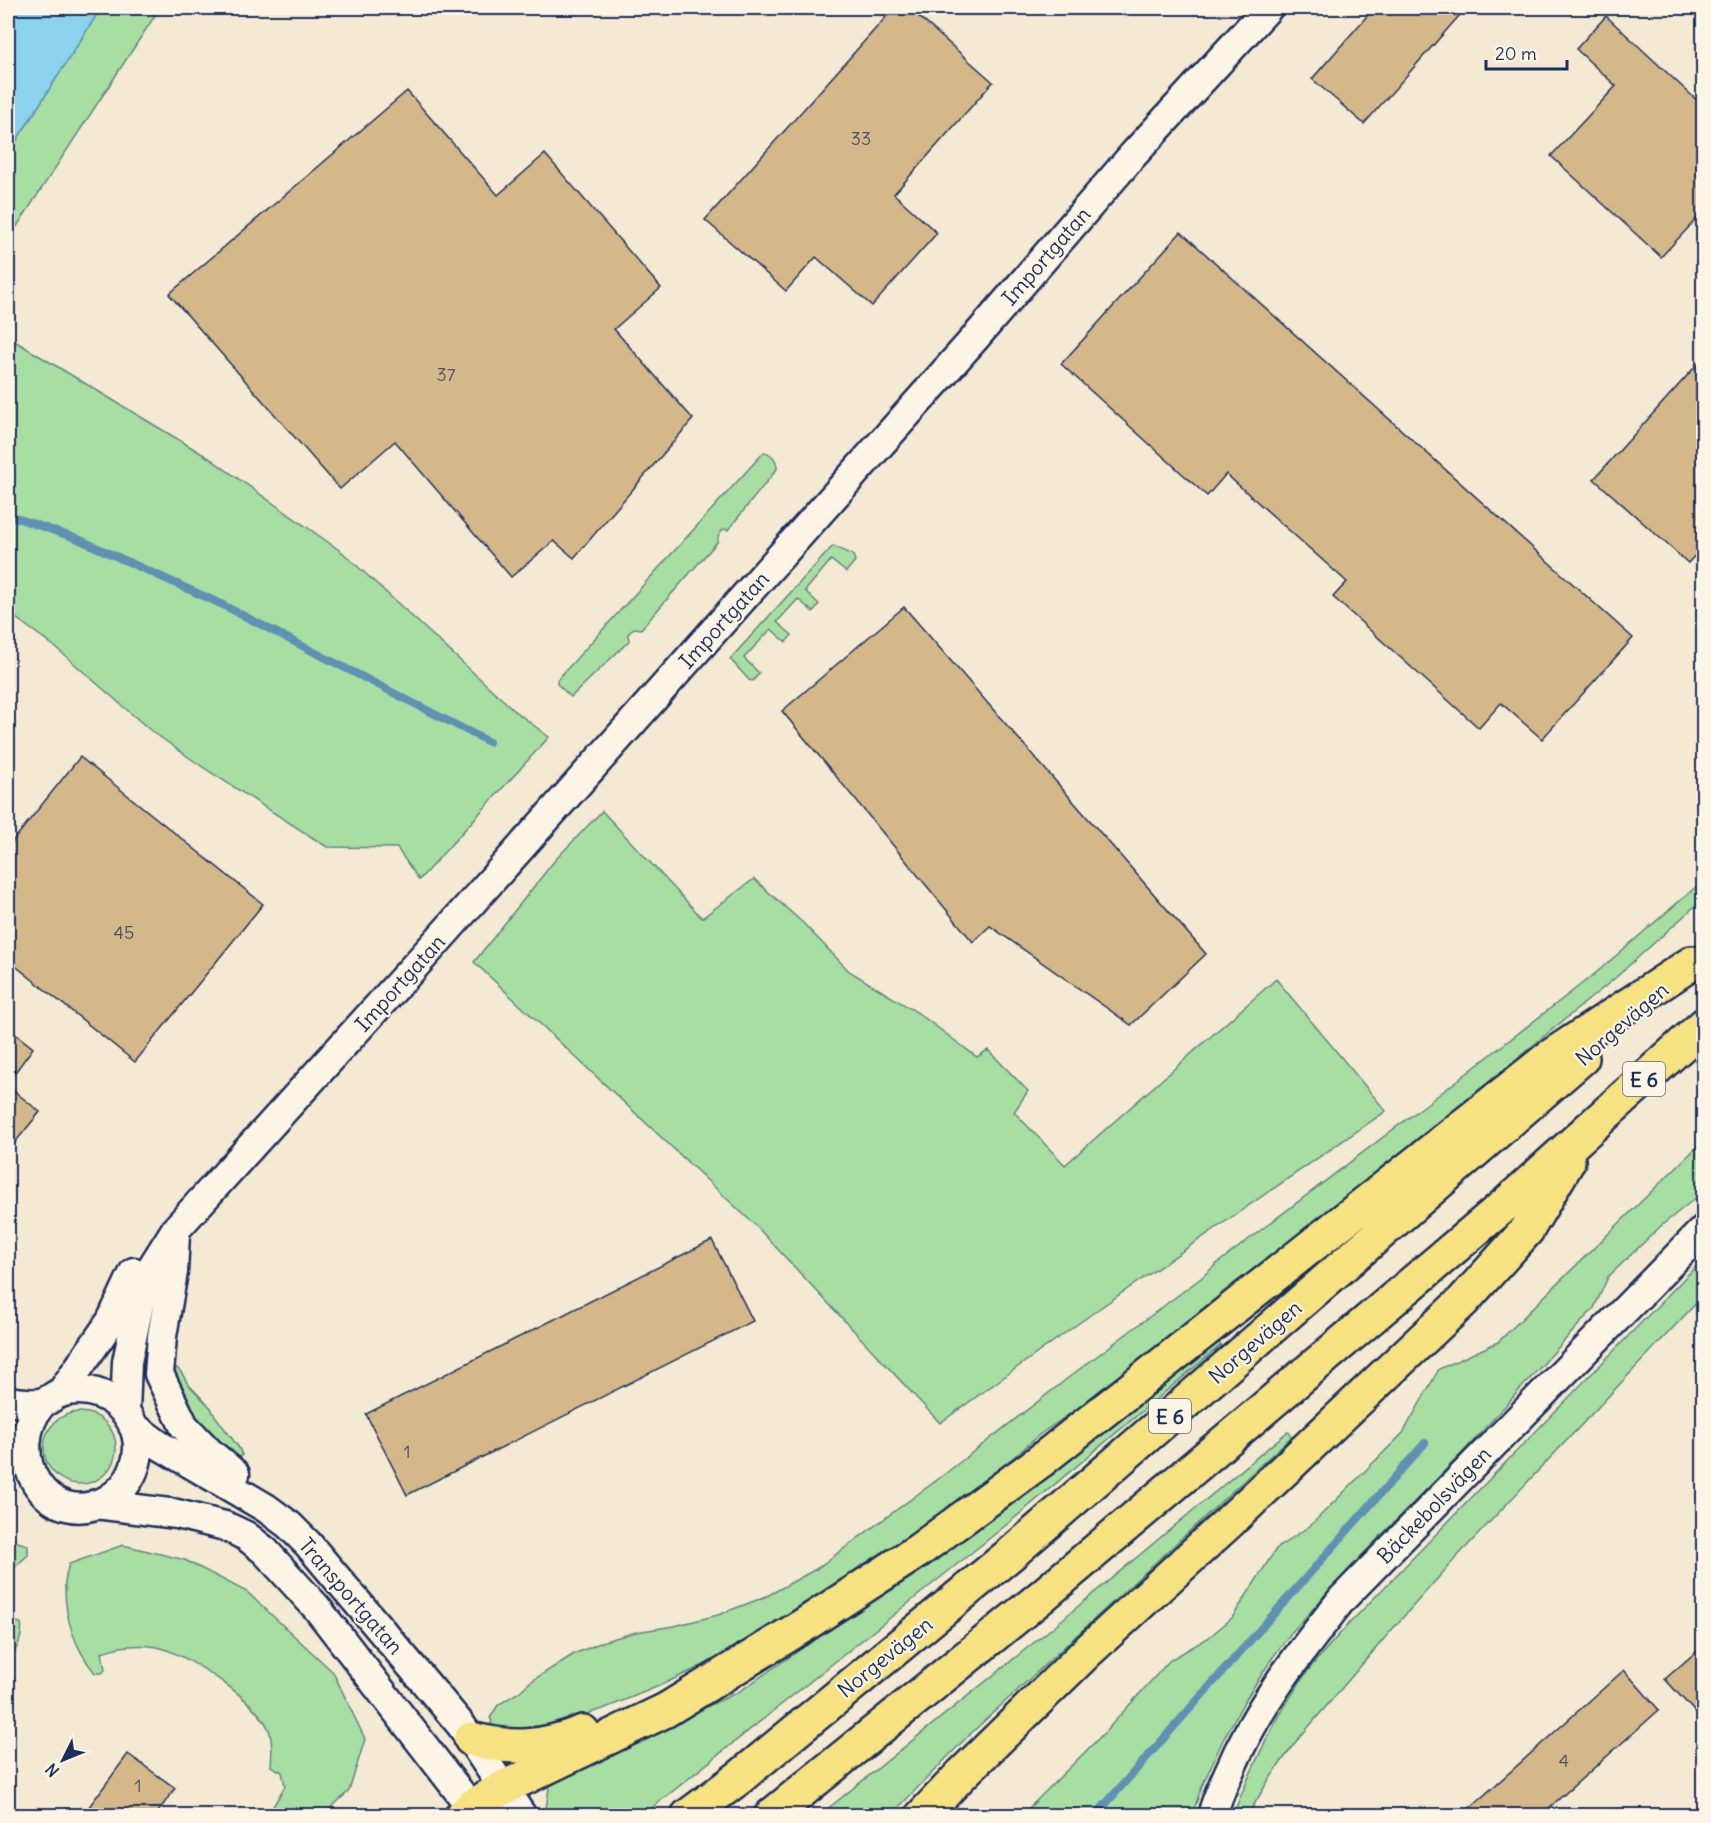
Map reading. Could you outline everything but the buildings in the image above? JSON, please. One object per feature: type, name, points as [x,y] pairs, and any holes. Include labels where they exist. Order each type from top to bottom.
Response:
[{"type":"highway","points":[[471,1813],[503,1788],[666,1710],[801,1627],[918,1551],[1030,1468],[1551,1056],[1698,958]]},
{"type":"highway","name":"Norgevägen","points":[[688,1815],[740,1777],[1013,1552],[1698,958]]},
{"type":"highway","name":"E 6","points":[[771,1815],[1041,1598],[1507,1203],[1704,1025]]},
{"type":"highway","points":[[922,1815],[1089,1650],[1230,1521],[1463,1301],[1527,1230],[1584,1133]]},
{"type":"highway","points":[[471,1739],[517,1747],[560,1741],[661,1700],[705,1686]]},
{"type":"street","name":"Importgatan","points":[[129,1419],[127,1362],[144,1280],[176,1229],[432,947],[975,338],[1133,155],[1268,8]]},
{"type":"street","name":"Importgatan","points":[[52,1397],[111,1321],[145,1250],[159,1237],[176,1229]]},
{"type":"street","points":[[176,1229],[173,1272],[162,1336],[159,1374],[184,1426],[210,1453],[249,1487],[266,1508]]},
{"type":"street","name":"Bäckebolsvägen","points":[[1212,1815],[1231,1767],[1255,1719],[1289,1666],[1342,1599],[1704,1229]]},
{"type":"street","name":"Transportgatan","points":[[8,1401],[52,1397],[85,1390],[100,1393],[113,1401],[129,1419],[159,1445],[266,1508],[289,1525],[308,1544],[461,1725],[522,1815]]},
{"type":"street","points":[[37,1489],[24,1468],[21,1444],[27,1421],[52,1397]]},
{"type":"street","name":"Transportgatan","points":[[8,1474],[54,1501],[84,1507],[96,1504],[121,1490],[132,1473],[138,1455],[136,1435],[129,1419]]},
{"type":"street","name":"Transportgatan","points":[[96,1504],[177,1514],[225,1526],[246,1536],[265,1551],[317,1608],[471,1813]]},
{"type":"green space","points":[[101,8],[160,8],[8,240],[8,154]]},
{"type":"green space","points":[[8,337],[209,458],[342,552],[515,711],[549,737],[419,880],[397,848],[327,847],[204,768],[150,730],[54,646],[8,612]]},
{"type":"green space","points":[[764,452],[774,458],[777,469],[728,530],[724,529],[720,533],[718,541],[641,629],[634,628],[628,634],[629,641],[571,697],[557,684],[557,680]]},
{"type":"green space","points":[[833,546],[853,555],[855,561],[846,572],[831,560],[805,591],[819,604],[813,612],[798,599],[777,622],[792,635],[786,642],[771,629],[744,658],[759,673],[753,681],[749,680],[730,659]]},
{"type":"green space","points":[[602,811],[702,918],[754,879],[803,923],[849,971],[918,1013],[977,1057],[988,1050],[1028,1091],[1014,1112],[1065,1165],[1276,979],[1386,1111],[1100,1308],[940,1423],[757,1227],[474,962],[555,860]]},
{"type":"green space","points":[[1703,881],[1703,899],[1614,979],[1520,1056],[1521,1063],[1316,1221],[1272,1258],[1237,1281],[1114,1384],[1040,1434],[905,1542],[773,1626],[710,1662],[659,1686],[603,1709],[523,1736],[490,1726],[492,1721],[490,1718],[498,1705],[574,1654],[605,1641],[636,1632],[674,1626],[718,1615],[767,1596],[816,1569],[937,1480],[1462,1077],[1597,972]]},
{"type":"green space","points":[[1703,1141],[1703,1192],[1662,1225],[1608,1277],[1594,1308],[1466,1449],[1362,1555],[1290,1634],[1244,1702],[1223,1740],[1202,1786],[1192,1815],[1022,1815],[1105,1732],[1170,1660],[1208,1638],[1232,1618],[1276,1549],[1311,1525],[1403,1433],[1439,1369],[1498,1342]]},
{"type":"green space","points":[[1703,1259],[1703,1296],[1454,1560],[1389,1633],[1294,1744],[1248,1815],[1233,1815],[1271,1730],[1300,1682],[1316,1661],[1345,1628]]},
{"type":"green space","points":[[1217,1342],[1221,1345],[1005,1526],[643,1815],[545,1816],[549,1788],[553,1779],[740,1691],[909,1575],[1134,1409]]},
{"type":"green space","points":[[177,1368],[188,1384],[211,1408],[239,1448],[242,1455],[239,1461],[203,1431],[177,1382],[175,1369]]},
{"type":"green space","points":[[80,1412],[100,1418],[110,1428],[116,1448],[110,1468],[100,1478],[80,1484],[60,1478],[50,1468],[44,1448],[50,1428],[60,1418]]},
{"type":"green space","points":[[1287,1432],[1291,1437],[968,1736],[891,1815],[820,1815],[1052,1628]]},
{"type":"green space","points":[[8,1535],[14,1541],[28,1545],[28,1555],[16,1566],[8,1569]]},
{"type":"green space","points":[[123,1545],[185,1560],[247,1592],[333,1672],[365,1739],[349,1791],[323,1815],[268,1815],[285,1786],[282,1772],[271,1766],[272,1743],[269,1730],[251,1706],[202,1668],[170,1651],[150,1646],[122,1647],[102,1652],[105,1670],[102,1673],[95,1673],[88,1664],[69,1622],[65,1585],[69,1564]]},
{"type":"green space","points":[[8,1620],[21,1623],[22,1629],[18,1644],[8,1663]]},
{"type":"water","points":[[8,8],[101,8],[8,154]]},
{"type":"waterway","points":[[8,515],[78,539],[221,604],[489,742]]},
{"type":"waterway","points":[[1095,1816],[1425,1443]]}]
